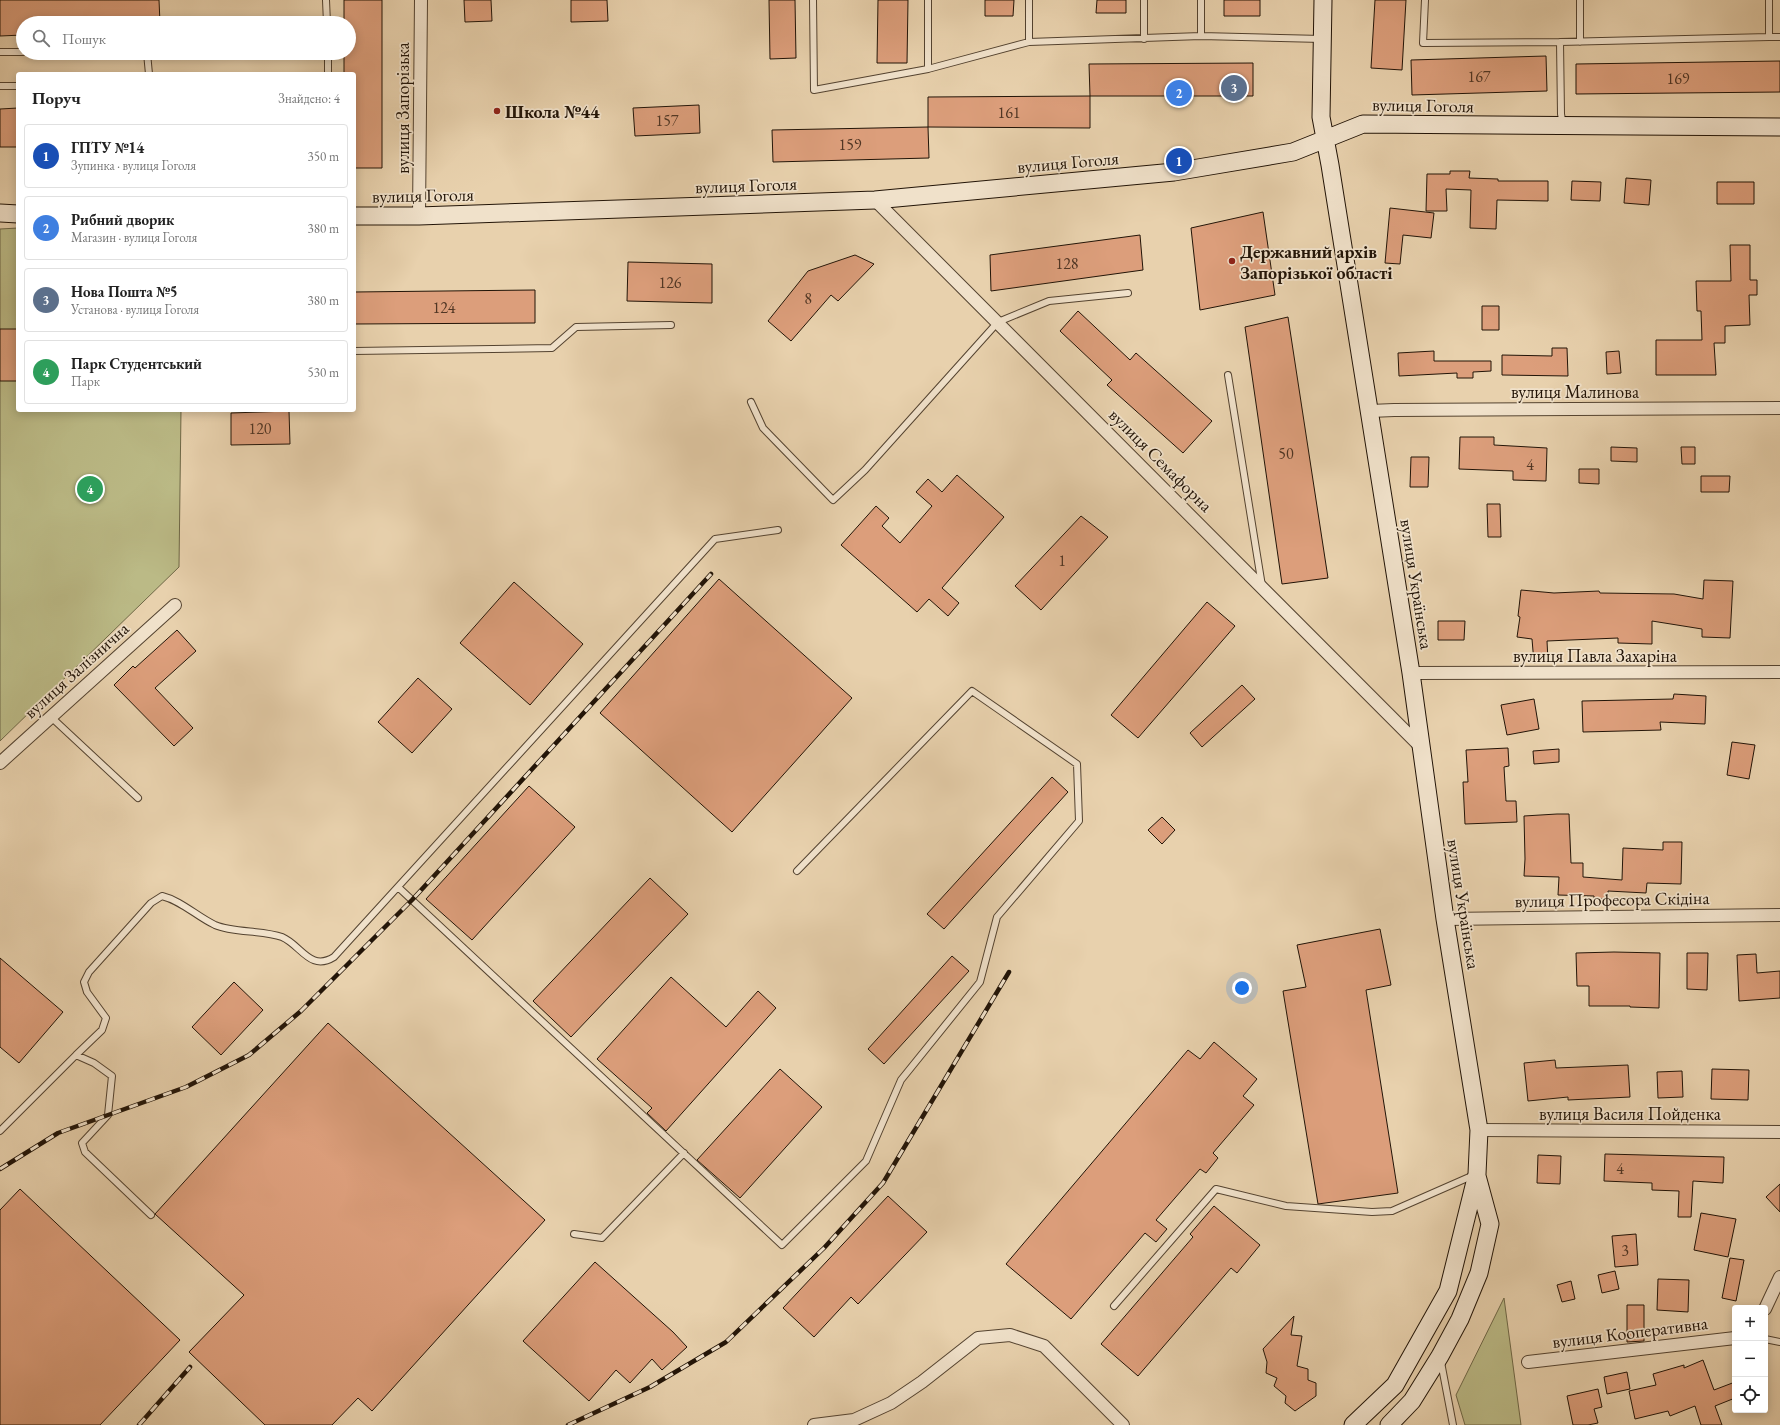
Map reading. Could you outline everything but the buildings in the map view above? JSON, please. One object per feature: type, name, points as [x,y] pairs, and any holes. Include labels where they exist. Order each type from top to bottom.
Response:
[{"type":"main road","name":"вулиця Українська","points":[[1322,0],[1321,117],[1370,411],[1410,673],[1445,919],[1479,1130],[1477,1174],[1448,1291],[1395,1385],[1353,1425]]},
{"type":"main road","name":"вулиця Гоголя","points":[[356,216],[420,216],[875,200],[1174,172],[1293,152],[1363,124],[1780,127]]},
{"type":"main road","points":[[0,213],[16,214]]},
{"type":"main road","name":"вулиця Українська","points":[[1389,1425],[1412,1401],[1440,1356],[1460,1318],[1479,1272],[1490,1224],[1477,1174]]},
{"type":"street","name":"вулиця Запорізька","points":[[420,216],[421,0]]},
{"type":"street","name":"вулиця Семафорна","points":[[875,200],[1420,746]]},
{"type":"street","name":"вулиця Малинова","points":[[1370,411],[1780,408]]},
{"type":"street","name":"вулиця Залізнична","points":[[0,763],[175,605]]},
{"type":"street","name":"вулиця Павла Захаріна","points":[[1410,673],[1780,672]]},
{"type":"street","name":"вулиця Професора Скідіна","points":[[1445,919],[1780,915]]},
{"type":"street","name":"вулиця Василя Пойденка","points":[[1479,1130],[1780,1132]]},
{"type":"street","points":[[1767,1305],[1780,1277]]},
{"type":"street","points":[[814,1425],[854,1420],[891,1403],[922,1382],[978,1338],[1010,1335],[1044,1346],[1123,1425]]},
{"type":"street","name":"вулиця Кооперативна","points":[[1528,1362],[1732,1338]]},
{"type":"lane","points":[[326,0],[327,16]]},
{"type":"lane","points":[[813,0],[814,90],[928,69],[1029,42],[1201,36],[1322,39]]},
{"type":"lane","points":[[928,0],[928,69]]},
{"type":"lane","points":[[1029,0],[1029,42]]},
{"type":"lane","points":[[1144,0],[1144,39]]},
{"type":"lane","points":[[1201,0],[1201,36]]},
{"type":"lane","points":[[1424,0],[1423,43],[1580,42],[1780,37]]},
{"type":"lane","points":[[1580,0],[1580,42]]},
{"type":"lane","points":[[1769,0],[1769,37]]},
{"type":"lane","points":[[1560,42],[1561,114],[1563,126]]},
{"type":"lane","points":[[0,52],[16,52]]},
{"type":"lane","points":[[148,60],[149,72]]},
{"type":"lane","points":[[328,60],[328,72]]},
{"type":"lane","points":[[0,86],[16,86]]},
{"type":"lane","points":[[751,402],[763,428],[833,500],[865,470],[998,322],[1049,301],[1128,293]]},
{"type":"lane","points":[[356,351],[552,348],[576,327],[671,325]]},
{"type":"lane","points":[[1228,375],[1262,587]]},
{"type":"lane","points":[[0,1131],[102,1030],[106,1018],[87,992],[84,982],[89,972],[151,903],[162,896],[174,899],[216,925],[282,937],[316,961],[325,962],[334,957],[715,539],[778,530]]},
{"type":"lane","points":[[398,886],[782,1245],[866,1161],[901,1080],[980,982],[996,917],[1079,821],[1077,764],[972,691],[797,871]]},
{"type":"lane","points":[[51,717],[138,798]]},
{"type":"lane","points":[[76,1055],[94,1063],[112,1076],[108,1115],[82,1143],[85,1152],[151,1215]]},
{"type":"lane","points":[[574,1234],[602,1238],[684,1153]]},
{"type":"lane","points":[[1114,1306],[1216,1190],[1286,1206],[1372,1212],[1392,1210],[1477,1174]]},
{"type":"lane","points":[[1768,1340],[1780,1342]]},
{"type":"lane","points":[[1440,1356],[1453,1425]]},
{"type":"shaded area","points":[[16,228],[16,412],[181,412],[179,567],[0,741],[0,229]]},
{"type":"shaded area","points":[[1504,1298],[1521,1425],[1465,1425],[1456,1395]]},
{"type":"railway","points":[[0,1169],[58,1133],[186,1087],[249,1055],[301,1011],[412,900],[711,574]]},
{"type":"railway","points":[[568,1425],[650,1387],[726,1342],[824,1248],[883,1183],[1009,972]]},
{"type":"railway","points":[[139,1425],[190,1367]]},
{"type":"place","name":"Нова Пошта №5","points":[[1234,88]]},
{"type":"place","name":"Рибний дворик","points":[[1179,93]]},
{"type":"place","name":"Школа №44","points":[[497,111]]},
{"type":"place","name":"ГПТУ №14","points":[[1179,161]]},
{"type":"place","name":"Державний архів Запорізької області","points":[[1232,261]]},
{"type":"place","name":"Парк Студентський","points":[[90,489]]}]
